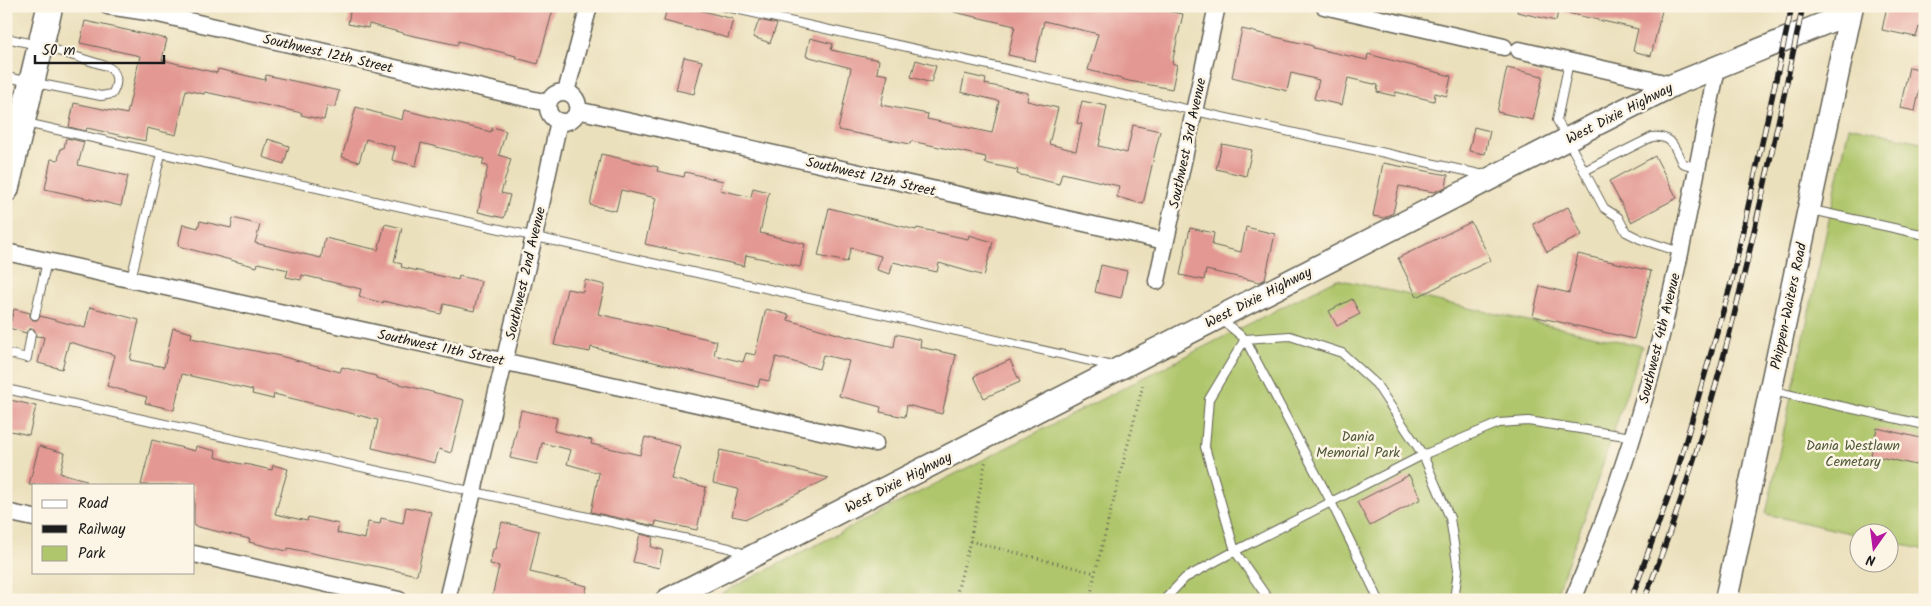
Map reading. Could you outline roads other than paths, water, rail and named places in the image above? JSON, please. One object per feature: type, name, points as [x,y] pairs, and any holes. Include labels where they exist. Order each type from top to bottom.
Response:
[{"type":"main road","points":[[6,189],[14,121],[32,83],[50,6]]},
{"type":"main road","name":"West Dixie Highway","points":[[667,600],[1673,85],[1851,10]]},
{"type":"main road","name":"Phippen-Waiters Road","points":[[1726,600],[1851,10]]},
{"type":"street","name":"Southwest 12th Street","points":[[108,6],[155,10],[548,103]]},
{"type":"street","points":[[566,92],[589,6]]},
{"type":"street","name":"Southwest 3rd Avenue","points":[[1157,280],[1217,6]]},
{"type":"street","points":[[1324,6],[1673,85]]},
{"type":"street","name":"Southwest 4th Avenue","points":[[1572,600],[1587,567],[1632,437],[1650,377],[1680,252],[1717,68]]},
{"type":"street","points":[[566,92],[576,99],[577,110],[573,118],[559,121],[551,116],[548,103],[554,94],[566,92]]},
{"type":"street","name":"Southwest 12th Street","points":[[577,110],[1165,241]]},
{"type":"street","name":"Southwest 2nd Avenue","points":[[447,600],[534,237],[559,121]]},
{"type":"street","name":"Southwest 11th Street","points":[[6,252],[875,443]]},
{"type":"street","points":[[6,512],[32,518]]},
{"type":"street","points":[[195,554],[399,600]]},
{"type":"lane","points":[[722,6],[1492,177]]},
{"type":"lane","points":[[6,38],[42,46],[112,68],[117,78],[112,94],[101,96],[6,77]]},
{"type":"lane","points":[[1570,62],[1557,120],[1604,208],[1618,217],[1626,232],[1640,240],[1680,252]]},
{"type":"lane","points":[[14,121],[1120,368]]},
{"type":"lane","points":[[1584,170],[1652,137],[1661,136],[1668,139],[1676,147],[1682,163],[1697,168]]},
{"type":"lane","points":[[131,279],[161,154]]},
{"type":"lane","points":[[1809,209],[1925,235]]},
{"type":"lane","points":[[35,315],[47,261]]},
{"type":"lane","points":[[1218,317],[1245,339],[1331,502],[1379,600]]},
{"type":"lane","points":[[6,353],[27,358],[31,334]]},
{"type":"lane","points":[[1245,339],[1290,336],[1342,353],[1376,384],[1422,456],[1450,518],[1458,570],[1454,600]]},
{"type":"lane","points":[[1245,339],[1210,399],[1205,447],[1235,551],[1269,600]]},
{"type":"lane","points":[[6,389],[729,548],[751,556]]},
{"type":"lane","points":[[1770,390],[1925,425]]},
{"type":"lane","points":[[1164,600],[1185,578],[1235,551],[1422,456],[1499,423],[1528,421],[1632,437]]},
{"type":"railway","points":[[1631,600],[1676,475],[1732,280],[1792,6]]},
{"type":"railway","points":[[1644,600],[1671,528],[1717,381],[1754,232],[1803,6]]},
{"type":"park label","name":"Dania Memorial Park","points":[[1358,444]]},
{"type":"park label","name":"Dania Westlawn Cemetary","points":[[1853,454]]}]
